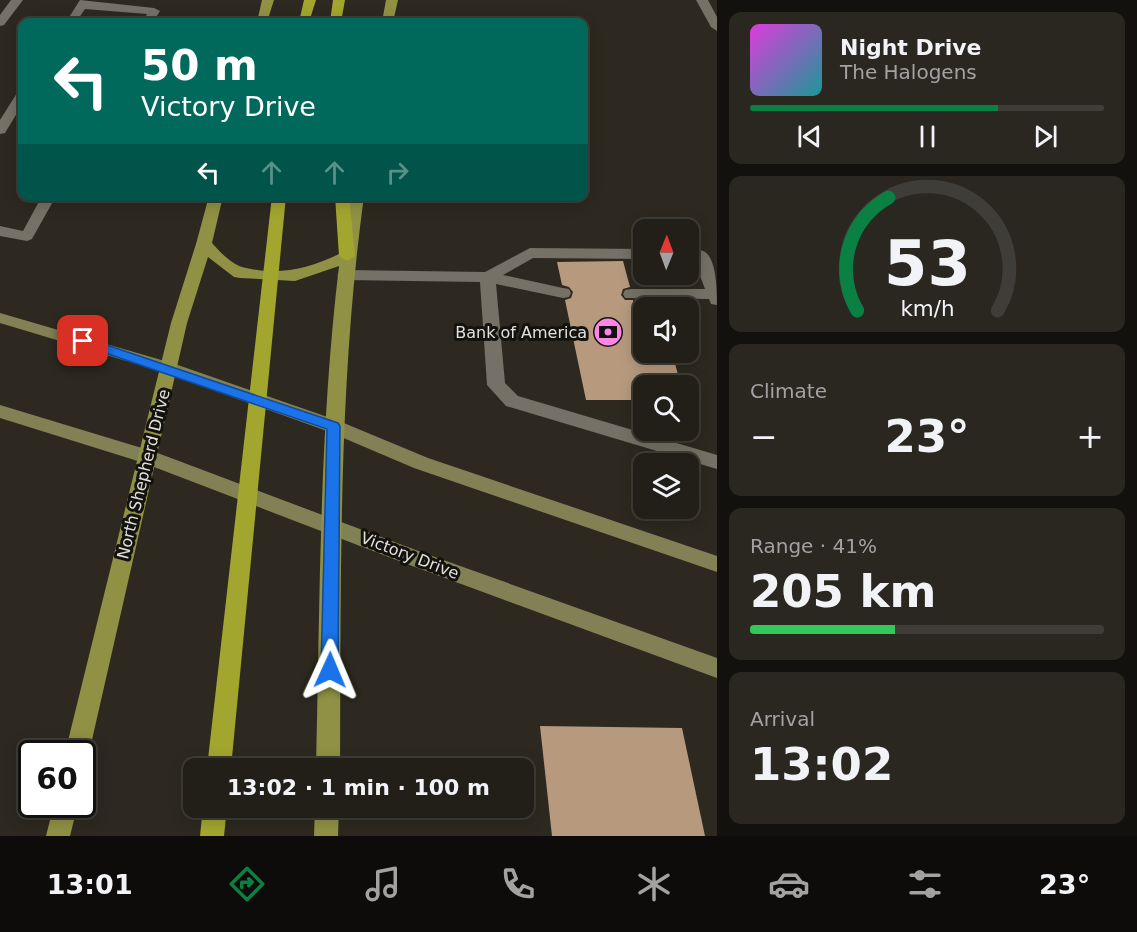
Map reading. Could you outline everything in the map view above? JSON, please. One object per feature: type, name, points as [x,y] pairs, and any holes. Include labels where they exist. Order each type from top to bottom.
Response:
[{"type":"highway","points":[[305,18],[310,0]]},
{"type":"highway","points":[[337,18],[339,0]]},
{"type":"highway","points":[[220,758],[279,201]]},
{"type":"highway","points":[[342,201],[347,256]]},
{"type":"highway","points":[[212,836],[214,818]]},
{"type":"main road","points":[[263,18],[268,0]]},
{"type":"main road","points":[[389,18],[392,0]]},
{"type":"main road","name":"North Shepherd Drive","points":[[81,740],[179,323],[215,201]]},
{"type":"main road","points":[[328,758],[333,426],[345,275],[356,201]]},
{"type":"main road","points":[[204,244],[240,273],[296,276],[323,268],[347,256]]},
{"type":"main road","points":[[0,318],[169,368],[333,426],[422,463],[717,564]]},
{"type":"main road","name":"Victory Drive","points":[[0,411],[148,457],[414,558],[717,668]]},
{"type":"main road","points":[[58,836],[62,818]]},
{"type":"main road","points":[[326,836],[327,818]]},
{"type":"lane","points":[[0,23],[17,0]]},
{"type":"lane","points":[[702,0],[717,27]]},
{"type":"lane","points":[[74,18],[84,3],[154,11],[150,18]]},
{"type":"lane","points":[[0,130],[18,102]]},
{"type":"lane","points":[[0,231],[27,236],[47,201]]},
{"type":"lane","points":[[488,277],[530,253],[633,254]]},
{"type":"lane","points":[[632,294],[716,297],[699,255]]},
{"type":"lane","points":[[345,275],[488,277],[564,293]]},
{"type":"lane","points":[[488,277],[496,385],[512,401],[717,462]]},
{"type":"building","name":"Bank of America","points":[[623,261],[630,287],[623,289],[621,295],[625,300],[633,300],[633,363],[675,363],[678,375],[633,375],[633,400],[586,400],[565,300],[571,298],[573,292],[569,287],[562,285],[557,262]]},
{"type":"building","points":[[540,726],[682,728],[705,836],[552,836]]},
{"type":"place","name":"Bank of America","points":[[608,332]]},
{"type":"route","points":[[83,341],[169,368],[333,426],[330,670]]}]
